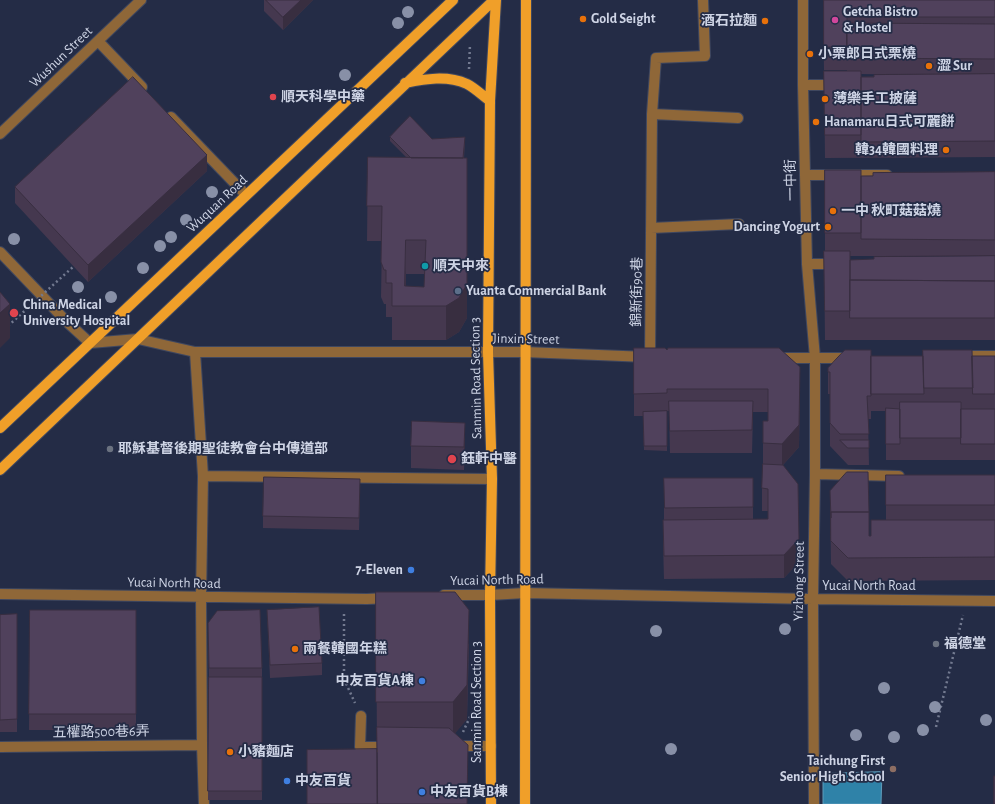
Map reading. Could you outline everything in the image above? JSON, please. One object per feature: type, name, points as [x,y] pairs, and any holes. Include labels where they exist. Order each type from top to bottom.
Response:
[{"type":"main road","name":"Wuquan Road","points":[[0,428],[453,0]]},
{"type":"main road","points":[[0,470],[405,83],[495,0]]},
{"type":"main road","name":"Sanmin Road Section 3","points":[[490,804],[490,595],[492,479],[488,352],[490,101],[495,0]]},
{"type":"main road","points":[[525,804],[526,0]]},
{"type":"main road","points":[[405,83],[425,79],[444,78],[467,84],[490,101]]},
{"type":"street","name":"Wushun Street","points":[[0,134],[141,0]]},
{"type":"street","name":"錦新街90巷","points":[[654,357],[651,228],[652,114],[656,58],[705,56],[703,0]]},
{"type":"street","name":"一中街","points":[[803,0],[803,85],[807,264],[814,358]]},
{"type":"street","points":[[98,41],[148,92]]},
{"type":"street","points":[[803,85],[849,85]]},
{"type":"street","points":[[164,110],[246,195]]},
{"type":"street","points":[[652,114],[738,118]]},
{"type":"street","points":[[805,175],[900,175]]},
{"type":"street","points":[[651,228],[740,224]]},
{"type":"street","points":[[0,252],[67,322],[90,343]]},
{"type":"street","points":[[807,264],[846,264]]},
{"type":"street","name":"Jinxin Street","points":[[90,343],[138,339],[195,352],[525,352],[654,357]]},
{"type":"street","points":[[195,352],[203,476],[202,745],[204,804]]},
{"type":"street","points":[[948,356],[995,356]]},
{"type":"street","points":[[768,358],[862,358]]},
{"type":"street","name":"Yizhong Street","points":[[814,358],[815,474],[812,599],[814,804]]},
{"type":"street","points":[[815,474],[909,476]]},
{"type":"street","points":[[203,476],[492,479]]},
{"type":"street","name":"Yucai North Road","points":[[434,595],[490,595],[525,593],[995,601]]},
{"type":"street","name":"Yucai North Road","points":[[0,594],[202,598],[367,599],[397,597]]},
{"type":"street","points":[[361,716],[360,747],[399,746]]},
{"type":"street","name":"五權路500巷6弄","points":[[0,747],[202,745]]},
{"type":"street","points":[[445,746],[490,746]]},
{"type":"path","points":[[469,69],[470,42]]},
{"type":"path","points":[[3,330],[74,266]]},
{"type":"path","points":[[936,727],[966,601]]},
{"type":"path","points":[[344,614],[344,679],[361,716]]},
{"type":"path","points":[[461,736],[476,705]]},
{"type":"water","points":[[882,772],[881,804],[823,804],[823,774]]},
{"type":"building","points":[[266,0],[301,0],[283,17]]},
{"type":"building","points":[[824,0],[995,0],[995,17],[847,17],[847,47],[824,47]]},
{"type":"building","points":[[847,23],[995,24],[995,59],[847,58]]},
{"type":"building","points":[[824,71],[861,71],[861,135],[825,135]]},
{"type":"building","points":[[995,74],[995,141],[861,142],[861,77],[874,77],[874,75]]},
{"type":"building","points":[[133,77],[207,155],[88,265],[15,187]]},
{"type":"building","points":[[410,116],[432,139],[465,137],[463,158],[411,158],[390,137]]},
{"type":"building","name":"順天中來","points":[[368,157],[467,158],[467,284],[459,298],[446,306],[392,306],[392,283],[386,283],[386,270],[384,270],[381,262],[382,206],[367,206]],"holes":[[[406,240],[426,240],[424,287],[405,286]]]},
{"type":"building","points":[[825,170],[861,170],[861,233],[825,233]]},
{"type":"building","points":[[995,172],[995,240],[861,239],[861,176],[873,176],[873,173]]},
{"type":"building","points":[[824,251],[850,251],[850,311],[825,311]]},
{"type":"building","points":[[995,256],[995,281],[850,280],[850,260],[874,259],[874,257]]},
{"type":"building","points":[[850,280],[995,281],[995,318],[850,318]]},
{"type":"building","points":[[0,292],[10,304],[0,313]]},
{"type":"building","points":[[634,348],[665,348],[667,350],[668,348],[779,348],[800,367],[799,425],[782,444],[763,443],[763,421],[768,421],[768,389],[667,389],[667,393],[634,394]]},
{"type":"building","points":[[845,350],[871,350],[871,396],[867,396],[869,434],[840,434],[830,423],[830,372],[828,372],[828,368]]},
{"type":"building","points":[[923,350],[972,350],[973,388],[924,388]]},
{"type":"building","points":[[871,356],[923,356],[924,394],[871,394]]},
{"type":"building","points":[[972,356],[995,356],[995,394],[973,394]]},
{"type":"building","points":[[669,401],[753,401],[752,430],[670,431]]},
{"type":"building","points":[[900,402],[961,402],[961,438],[900,438]]},
{"type":"building","points":[[886,408],[900,409],[900,444],[886,444]]},
{"type":"building","points":[[961,409],[995,409],[995,444],[961,444]]},
{"type":"building","points":[[667,411],[667,446],[644,446],[643,412]]},
{"type":"building","points":[[412,421],[465,423],[464,447],[411,446]]},
{"type":"building","points":[[840,440],[869,440],[869,448],[848,448]]},
{"type":"building","points":[[763,464],[783,465],[798,484],[799,539],[784,555],[664,556],[663,520],[768,519],[768,489],[762,488]]},
{"type":"building","points":[[847,472],[868,472],[869,512],[831,512],[831,518],[830,491]]},
{"type":"building","points":[[886,475],[995,475],[995,505],[886,505]]},
{"type":"building","points":[[264,477],[360,479],[359,518],[263,516]]},
{"type":"building","points":[[664,478],[753,478],[753,507],[665,508]]},
{"type":"building","points":[[831,512],[869,512],[869,536],[871,536],[871,520],[995,520],[995,557],[848,558],[831,541]]},
{"type":"building","name":"中友百貨A棟","points":[[376,592],[455,592],[469,610],[467,685],[453,702],[376,702]]},
{"type":"building","name":"兩餐韓國年糕","points":[[319,607],[322,663],[270,665],[267,610]]},
{"type":"building","points":[[30,610],[136,610],[136,714],[29,714]]},
{"type":"building","points":[[260,610],[262,668],[209,668],[208,623],[217,611]]},
{"type":"building","points":[[17,614],[17,719],[0,720],[0,615]]},
{"type":"building","points":[[209,677],[262,677],[262,791],[208,791]]},
{"type":"building","points":[[377,727],[449,728],[468,745],[467,804],[378,804]]},
{"type":"building","points":[[377,749],[377,804],[307,804],[307,750]]},
{"type":"building","points":[[995,776],[995,804],[994,804]]},
{"type":"place","name":"Gold Seight","points":[[583,19]]},
{"type":"place","name":"Getcha Bistro & Hostel","points":[[835,20]]},
{"type":"place","name":"酒石拉麵","points":[[765,21]]},
{"type":"place","name":"小栗郎日式栗燒","points":[[810,54]]},
{"type":"place","name":"澀 Sur","points":[[929,66]]},
{"type":"place","name":"順天科學中藥","points":[[273,97]]},
{"type":"place","name":"薄樂手工披薩","points":[[825,99]]},
{"type":"place","name":"Hanamaru日式可麗餅","points":[[816,122]]},
{"type":"place","name":"韓34韓國料理","points":[[946,150]]},
{"type":"place","name":"一中 秋町菇菇燒","points":[[833,211]]},
{"type":"place","name":"Dancing Yogurt","points":[[828,227]]},
{"type":"place","name":"順天中來","points":[[425,266]]},
{"type":"place","name":"Yuanta Commercial Bank","points":[[458,291]]},
{"type":"place","name":"China Medical University Hospital","points":[[14,313]]},
{"type":"place","name":"耶穌基督後期聖徒教會台中傳道部","points":[[110,449]]},
{"type":"place","name":"鈺軒中醫","points":[[452,459]]},
{"type":"place","name":"7-Eleven","points":[[411,570]]},
{"type":"place","name":"福德堂","points":[[936,644]]},
{"type":"place","name":"兩餐韓國年糕","points":[[295,649]]},
{"type":"place","name":"中友百貨A棟","points":[[422,681]]},
{"type":"place","name":"小豬麵店","points":[[230,752]]},
{"type":"place","name":"Taichung First Senior High School","points":[[893,769]]},
{"type":"place","name":"中友百貨","points":[[287,781]]},
{"type":"place","name":"中友百貨B棟","points":[[422,792]]}]
